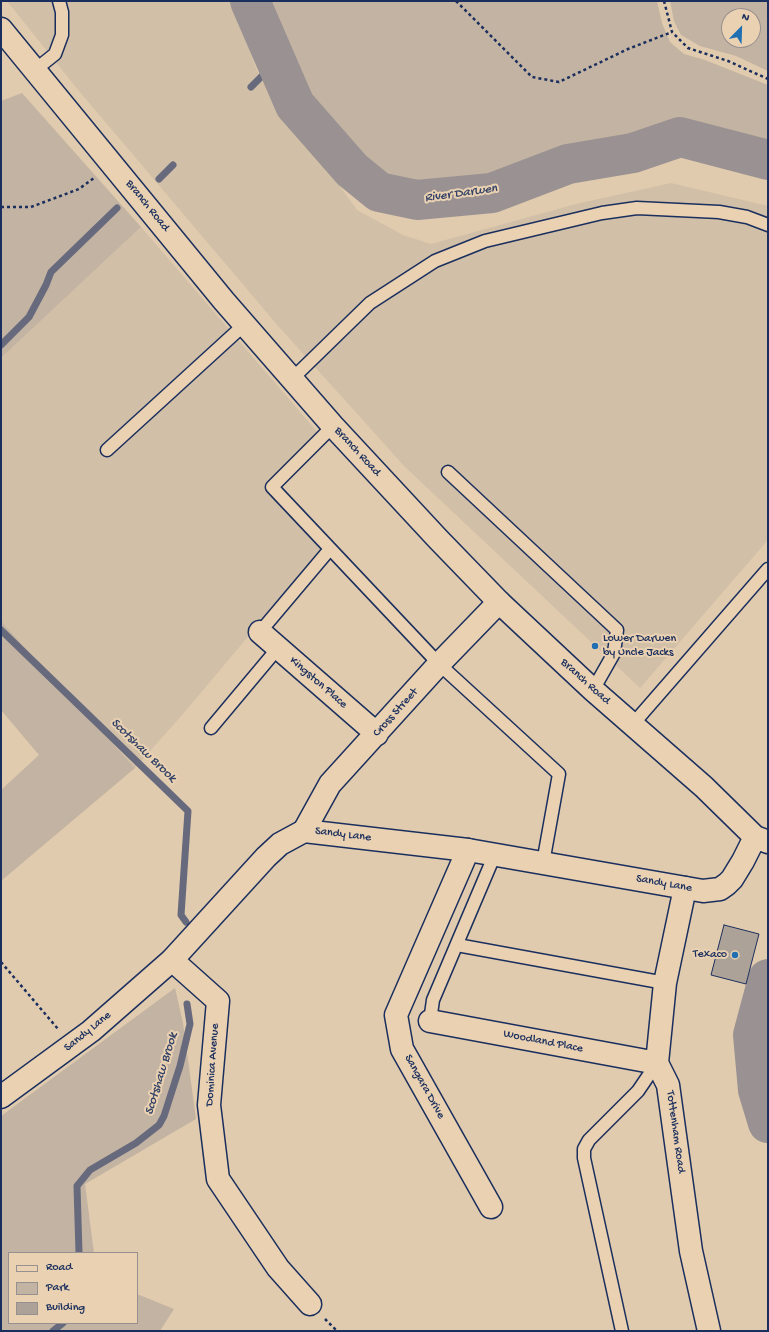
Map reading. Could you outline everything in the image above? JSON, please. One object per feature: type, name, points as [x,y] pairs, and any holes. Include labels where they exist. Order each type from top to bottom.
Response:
[{"type":"street","name":"Branch Road","points":[[1,29],[224,301],[333,426],[438,539],[499,602],[593,690],[704,787],[761,840]]},
{"type":"street","name":"Cross Street","points":[[304,831],[330,784],[439,664],[499,602]]},
{"type":"street","name":"Kingston Place","points":[[260,632],[377,734]]},
{"type":"street","name":"Sandy Lane","points":[[1,1097],[91,1031],[172,960],[266,857],[280,844],[304,831],[495,854],[703,891],[720,889],[727,884],[732,879],[743,861],[761,840]]},
{"type":"street","name":"Sangara Drive","points":[[468,850],[396,1015],[402,1049],[491,1206]]},
{"type":"street","points":[[657,1063],[665,982],[685,888]]},
{"type":"street","name":"Dominica Avenue","points":[[172,960],[218,1001],[209,1105],[218,1180],[278,1268],[310,1304]]},
{"type":"street","name":"Woodland Place","points":[[430,1021],[657,1063]]},
{"type":"street","name":"Tottenham Road","points":[[657,1063],[668,1085],[691,1251],[708,1331]]},
{"type":"lane","points":[[35,70],[55,54],[62,35],[62,12],[59,1]]},
{"type":"lane","points":[[292,378],[370,303],[435,261],[485,241],[602,213],[638,208],[719,212],[748,217],[768,225]]},
{"type":"lane","points":[[107,450],[245,324]]},
{"type":"lane","points":[[333,426],[272,487],[439,664],[559,774],[543,863]]},
{"type":"lane","points":[[448,472],[617,630],[614,653],[593,690]]},
{"type":"lane","points":[[260,632],[330,549]]},
{"type":"lane","points":[[633,724],[768,569]]},
{"type":"lane","points":[[211,728],[278,648]]},
{"type":"lane","points":[[430,1021],[433,1000],[495,854]]},
{"type":"lane","points":[[456,945],[665,982]]},
{"type":"lane","points":[[622,1331],[584,1158],[584,1149],[589,1140],[638,1091],[657,1063]]},
{"type":"path","points":[[456,1],[532,78],[558,82],[628,49],[672,32]]},
{"type":"path","points":[[664,1],[672,32],[688,48],[728,61],[768,78]]},
{"type":"path","points":[[1,207],[31,207],[79,189],[112,164]]},
{"type":"path","points":[[1,962],[72,1046]]},
{"type":"shaded area","points":[[7,1],[232,1],[257,71],[357,210],[403,235],[431,244],[576,204],[671,183],[768,206],[768,540],[640,688],[405,467],[279,327],[79,91]]},
{"type":"shaded area","points":[[141,227],[319,434],[264,486],[321,550],[183,714],[135,768],[1,621],[1,358]]},
{"type":"green space","points":[[268,1],[657,1],[662,23],[670,42],[684,54],[705,60],[768,85],[768,154],[681,130],[639,143],[591,153],[488,184],[408,190],[379,181],[348,158],[318,116]]},
{"type":"green space","points":[[670,1],[768,1],[768,71],[736,56],[700,46],[681,35],[674,21]]},
{"type":"green space","points":[[22,93],[141,227],[1,358],[1,101]]},
{"type":"green space","points":[[1,621],[135,768],[1,881],[1,790],[39,755],[1,710]]},
{"type":"green space","points":[[175,988],[183,1023],[196,1119],[85,1184],[94,1252],[8,1252],[8,1324],[138,1324],[138,1294],[174,1309],[160,1331],[1,1331],[1,1116]]},
{"type":"building","name":"Texaco","points":[[724,925],[759,934],[746,984],[711,975]]},
{"type":"waterway","name":"River Darwen","points":[[250,1],[295,105],[352,170],[379,192],[417,200],[492,193],[568,164],[633,153],[680,137],[768,160]]},
{"type":"waterway","name":"Scotshaw Brook","points":[[251,87],[277,61]]},
{"type":"waterway","name":"Scotshaw Brook","points":[[159,179],[173,165]]},
{"type":"waterway","name":"Scotshaw Brook","points":[[1,345],[29,317],[46,285],[51,272],[117,208]]},
{"type":"waterway","name":"Scotshaw Brook","points":[[1,630],[188,811],[181,915],[186,922]]},
{"type":"waterway","name":"River Darwen","points":[[768,979],[753,1035],[758,1090],[768,1123]]},
{"type":"waterway","name":"Scotshaw Brook","points":[[79,1252],[77,1186],[90,1170],[136,1143],[159,1125],[164,1116],[180,1066],[190,1024],[187,1004]]},
{"type":"waterway","name":"Scotshaw Brook","points":[[53,1331],[62,1324]]},
{"type":"place","name":"Lower Darwen by Uncle Jacks","points":[[595,646]]},
{"type":"place","name":"Texaco","points":[[735,955]]}]
